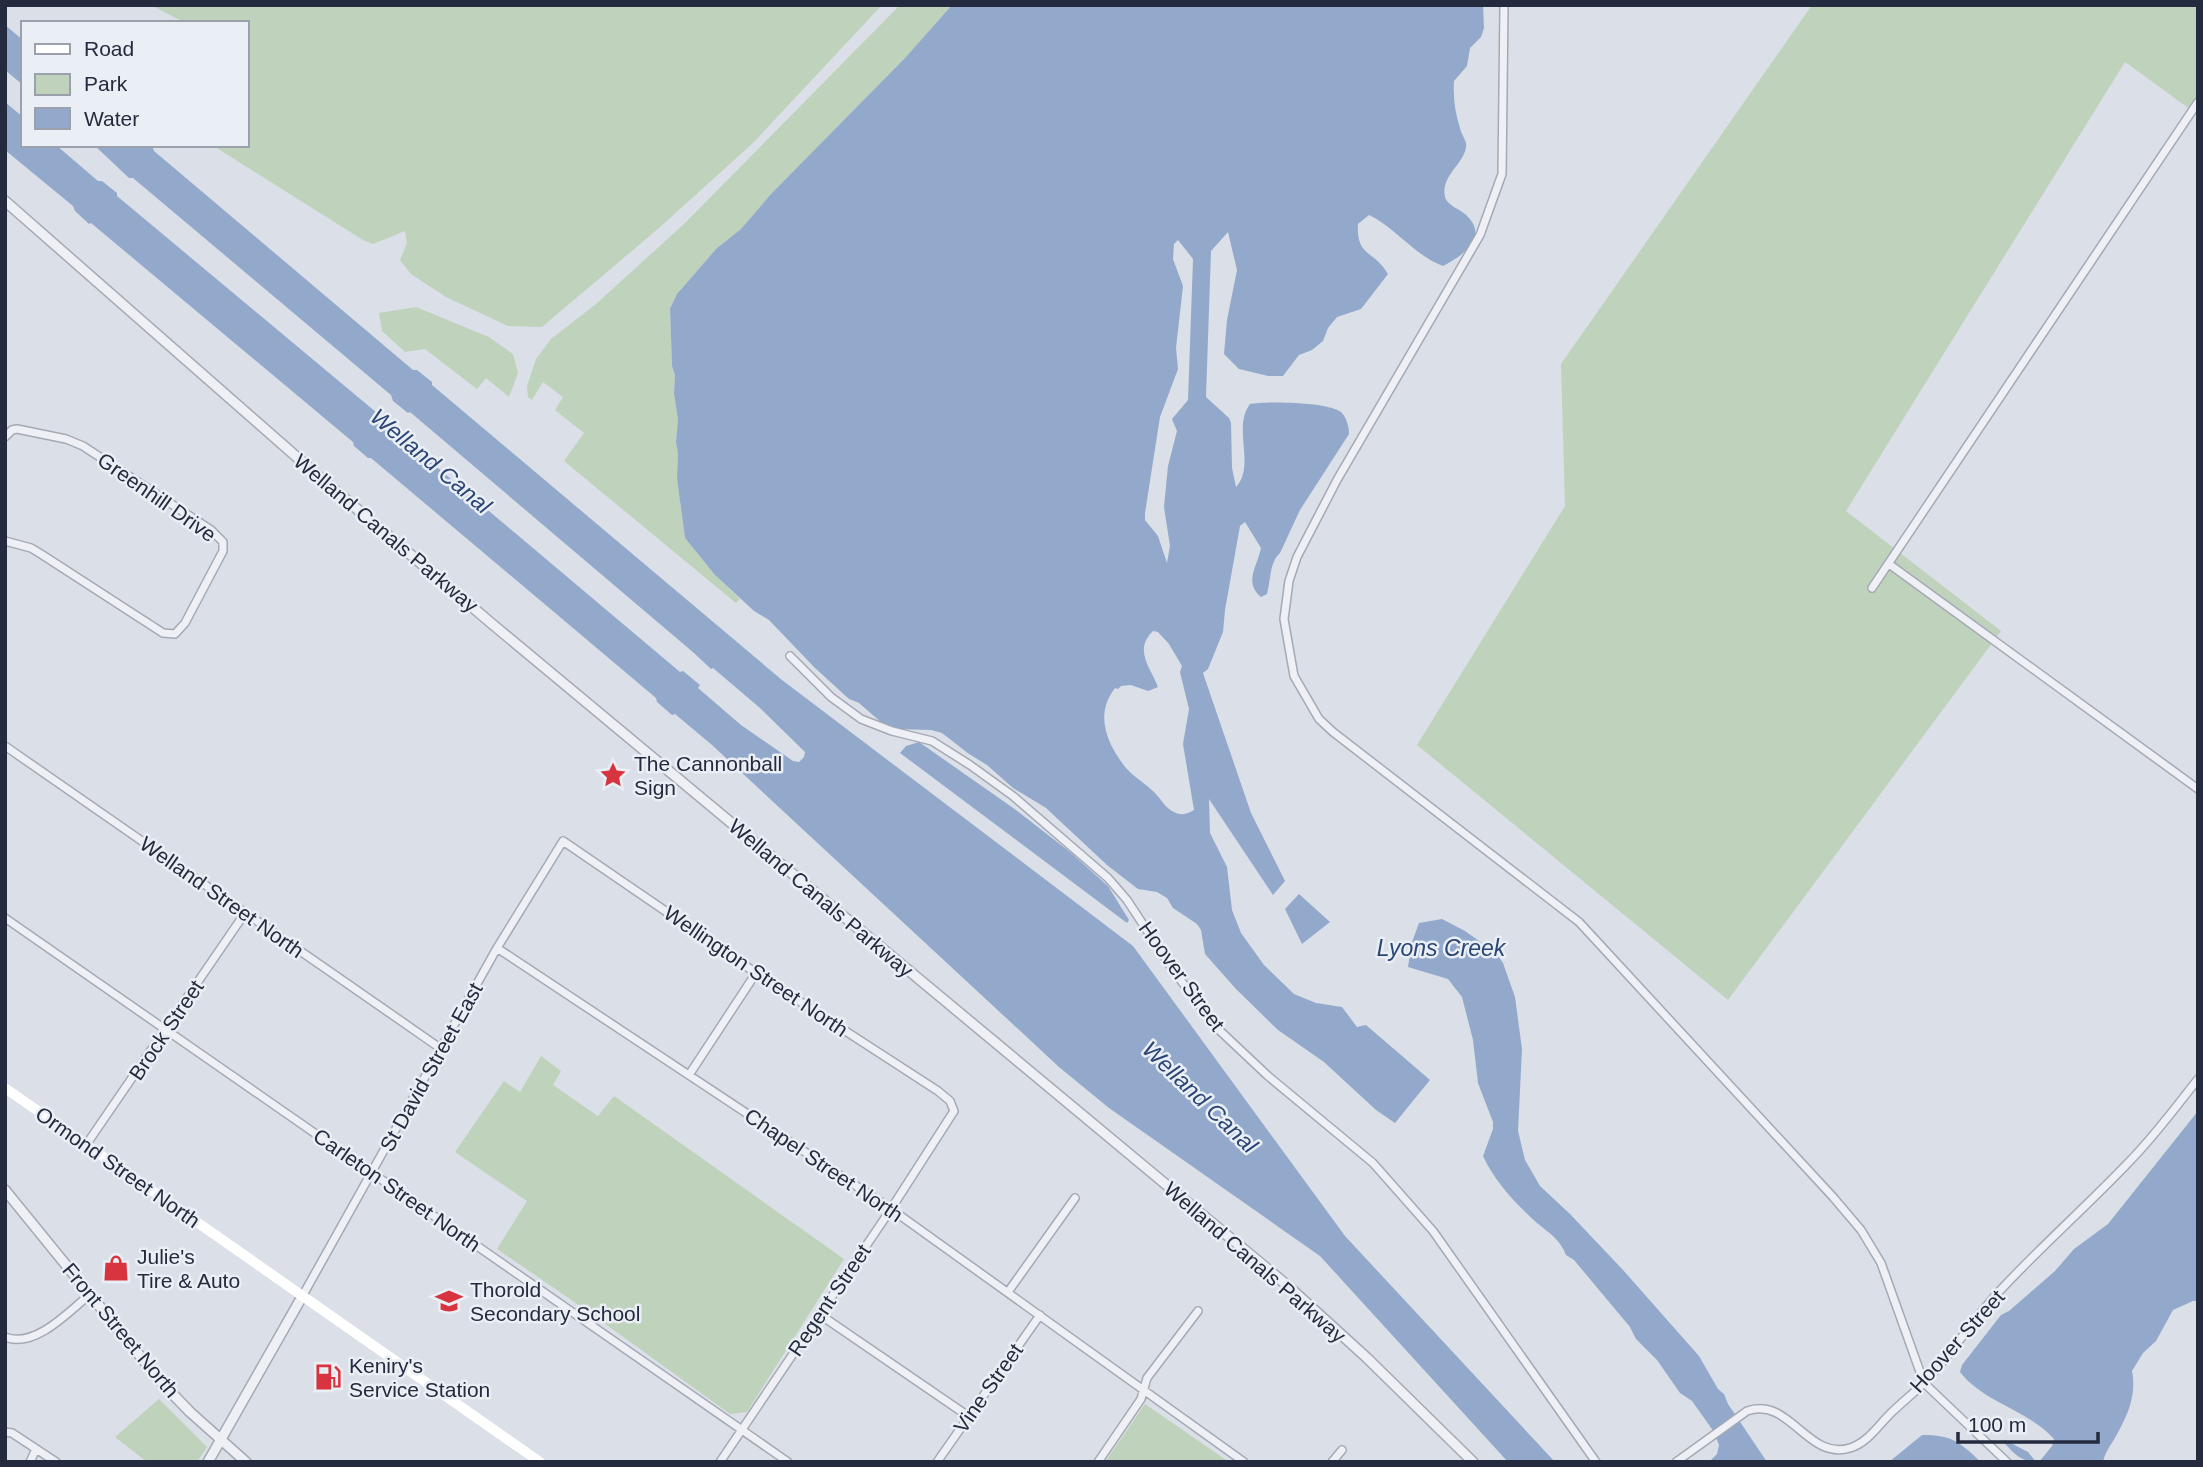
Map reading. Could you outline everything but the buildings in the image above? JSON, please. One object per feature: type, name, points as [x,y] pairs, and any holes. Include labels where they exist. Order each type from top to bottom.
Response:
[{"type":"main road","name":"Ormond Street North","points":[[5,1088],[540,1462]]},
{"type":"street","points":[[1504,5],[1502,174],[1480,235],[1337,480],[1297,557],[1289,581],[1284,619],[1294,676],[1319,719],[1333,732],[1579,922],[1840,1205],[1861,1230],[1881,1264],[1924,1383],[2007,1462]]},
{"type":"street","points":[[1872,588],[2198,102]]},
{"type":"street","name":"Welland Canals Parkway","points":[[5,201],[323,480],[481,614],[1288,1286],[1367,1358],[1473,1462]]},
{"type":"street","name":"Greenhill Drive","points":[[5,541],[31,548],[163,633],[175,634],[185,623],[223,551],[223,542],[211,530],[83,446],[66,439],[17,429],[6,435]]},
{"type":"street","points":[[1889,564],[2198,789]]},
{"type":"street","name":"Hoover Street","points":[[790,656],[831,696],[861,719],[892,731],[932,741],[970,765],[1013,796],[1108,878],[1127,900],[1173,970],[1217,1028],[1268,1076],[1373,1163],[1405,1197],[1433,1231],[1597,1462]]},
{"type":"street","name":"Welland Street North","points":[[5,746],[440,1048]]},
{"type":"street","name":"St David Street East","points":[[303,1295],[497,948],[563,841]]},
{"type":"street","name":"Wellington Street North","points":[[563,841],[950,1101]]},
{"type":"street","name":"Brock Street","points":[[86,1145],[245,913]]},
{"type":"street","name":"Carleton Street North","points":[[5,918],[788,1462]]},
{"type":"street","name":"Chapel Street North","points":[[497,948],[891,1209],[1244,1462]]},
{"type":"street","points":[[689,1075],[756,973]]},
{"type":"street","name":"Hoover Street","points":[[1676,1462],[1741,1415],[1755,1409],[1774,1410],[1820,1445],[1844,1450],[1864,1441],[1898,1405],[1924,1383],[1996,1295],[2128,1164],[2198,1079]]},
{"type":"street","name":"Regent Street","points":[[720,1462],[951,1118],[954,1111],[950,1101]]},
{"type":"street","name":"Front Street North","points":[[5,1190],[162,1383],[246,1462]]},
{"type":"street","points":[[1009,1292],[1075,1198]]},
{"type":"street","points":[[5,1337],[15,1340],[31,1339],[90,1294]]},
{"type":"street","points":[[208,1462],[303,1295]]},
{"type":"street","points":[[1098,1462],[1146,1390],[1147,1378],[1198,1311]]},
{"type":"street","points":[[819,1314],[968,1416]]},
{"type":"street","name":"Vine Street","points":[[937,1462],[1040,1315]]},
{"type":"street","points":[[5,1432],[12,1433],[55,1462]]},
{"type":"street","points":[[30,1462],[36,1449]]},
{"type":"street","points":[[1332,1462],[1342,1451]]},
{"type":"green space","points":[[151,5],[882,5],[753,143],[659,228],[542,327],[508,326],[446,297],[411,274],[400,260],[407,243],[405,231],[373,244],[363,240],[215,147],[248,147],[248,21],[181,21]]},
{"type":"green space","points":[[900,5],[952,5],[905,58],[771,194],[741,229],[715,250],[677,294],[670,307],[674,394],[678,419],[677,478],[681,492],[685,538],[715,575],[740,599],[736,603],[564,461],[584,433],[555,410],[563,397],[543,382],[532,400],[528,397],[527,386],[536,359],[551,339],[596,304],[684,224]]},
{"type":"green space","points":[[1812,5],[2198,5],[2198,115],[2125,62],[1846,511],[2001,631],[1728,1000],[1417,745],[1565,506],[1561,364]]},
{"type":"green space","points":[[416,307],[489,337],[513,354],[518,373],[509,397],[486,378],[477,389],[425,349],[405,352],[382,331],[379,313]]},
{"type":"green space","points":[[541,1056],[561,1071],[553,1085],[598,1116],[614,1096],[844,1259],[747,1412],[730,1414],[497,1249],[527,1201],[455,1152],[504,1081],[520,1092]]},
{"type":"green space","points":[[159,1399],[207,1447],[197,1462],[147,1462],[115,1437]]},
{"type":"green space","points":[[1145,1404],[1229,1462],[1105,1462]]},
{"type":"water","points":[[952,5],[1483,5],[1484,28],[1481,37],[1470,48],[1467,66],[1454,81],[1456,111],[1466,143],[1463,156],[1446,182],[1445,189],[1446,200],[1465,214],[1475,230],[1471,245],[1465,251],[1443,266],[1423,255],[1369,215],[1358,224],[1360,242],[1388,274],[1361,309],[1337,317],[1328,328],[1323,341],[1312,350],[1299,355],[1283,376],[1268,376],[1239,369],[1224,354],[1227,320],[1237,270],[1228,232],[1211,251],[1206,397],[1231,423],[1232,468],[1236,487],[1244,469],[1243,424],[1250,404],[1298,403],[1336,409],[1345,418],[1349,434],[1300,510],[1274,562],[1267,594],[1261,597],[1252,579],[1261,548],[1245,522],[1240,526],[1223,632],[1208,669],[1203,673],[1251,813],[1285,881],[1273,895],[1209,799],[1210,833],[1227,867],[1232,910],[1241,933],[1264,965],[1294,994],[1316,1003],[1342,1007],[1357,1027],[1366,1025],[1430,1080],[1395,1123],[1376,1110],[1324,1062],[1278,1030],[1236,989],[1205,954],[1201,930],[1197,924],[1173,908],[1167,898],[1157,892],[1138,889],[1107,865],[1046,808],[1013,788],[987,765],[942,733],[896,729],[882,723],[859,703],[849,699],[769,620],[754,611],[715,575],[685,538],[677,478],[678,419],[674,394],[670,308],[677,294],[716,249],[741,229],[771,194],[905,58]],"holes":[[[1178,240],[1193,259],[1188,400],[1172,419],[1177,431],[1168,466],[1164,507],[1170,546],[1167,563],[1158,536],[1145,520],[1145,513],[1160,417],[1178,369],[1176,348],[1183,286],[1173,259],[1174,244]],[[1153,631],[1158,632],[1169,644],[1182,666],[1180,672],[1189,709],[1183,744],[1194,810],[1184,814],[1168,809],[1155,793],[1126,768],[1113,749],[1104,719],[1105,709],[1115,688],[1131,685],[1148,691],[1158,687],[1144,652],[1144,645]]]},
{"type":"water","points":[[5,25],[21,38],[21,83],[5,70]]},
{"type":"water","name":"Welland Canal","points":[[5,102],[21,115],[21,147],[58,147],[98,181],[102,181],[395,428],[394,431],[680,672],[683,671],[700,685],[698,688],[741,725],[793,761],[799,762],[804,757],[805,752],[760,708],[410,412],[393,401],[391,395],[133,178],[129,178],[96,147],[153,147],[154,151],[413,370],[417,370],[432,382],[432,385],[782,680],[1133,946],[1345,1236],[1555,1462],[1508,1462],[1320,1256],[1109,1108],[1059,1067],[712,745],[675,714],[672,715],[656,698],[89,224],[73,206],[5,150]]},
{"type":"water","points":[[919,742],[1016,810],[1070,852],[1108,886],[1129,920],[1127,923],[900,753],[906,746]]},
{"type":"water","points":[[1299,894],[1330,922],[1302,944],[1285,909]]},
{"type":"water","name":"Lyons Creek","points":[[1442,919],[1496,953],[1503,963],[1515,997],[1522,1049],[1518,1131],[1525,1160],[1540,1186],[1623,1270],[1699,1356],[1767,1462],[1709,1462],[1717,1454],[1719,1445],[1714,1432],[1692,1401],[1680,1393],[1657,1360],[1636,1339],[1630,1327],[1574,1260],[1566,1255],[1554,1237],[1513,1200],[1488,1166],[1483,1156],[1493,1122],[1478,1083],[1473,1040],[1462,997],[1448,979],[1408,967],[1412,942],[1419,923]]},
{"type":"water","points":[[2198,1111],[2198,1301],[2173,1310],[2156,1341],[2143,1353],[2132,1371],[2130,1405],[2103,1462],[2039,1462],[2052,1446],[2054,1439],[2031,1420],[1970,1383],[1960,1372],[1962,1365],[2001,1315],[2055,1271],[2074,1249],[2108,1224]]},
{"type":"water","points":[[1922,1435],[1941,1436],[1955,1441],[1981,1462],[1889,1462]]},
{"type":"water","points":[[2003,1441],[2028,1452],[2036,1462],[2017,1456]]},
{"type":"place","name":"The Cannonball Sign","points":[[613,775]]},
{"type":"place","name":"Julie's Tire & Auto","points":[[116,1268]]},
{"type":"place","name":"Thorold Secondary School","points":[[449,1301]]},
{"type":"place","name":"Keniry's Service Station","points":[[328,1377]]}]
